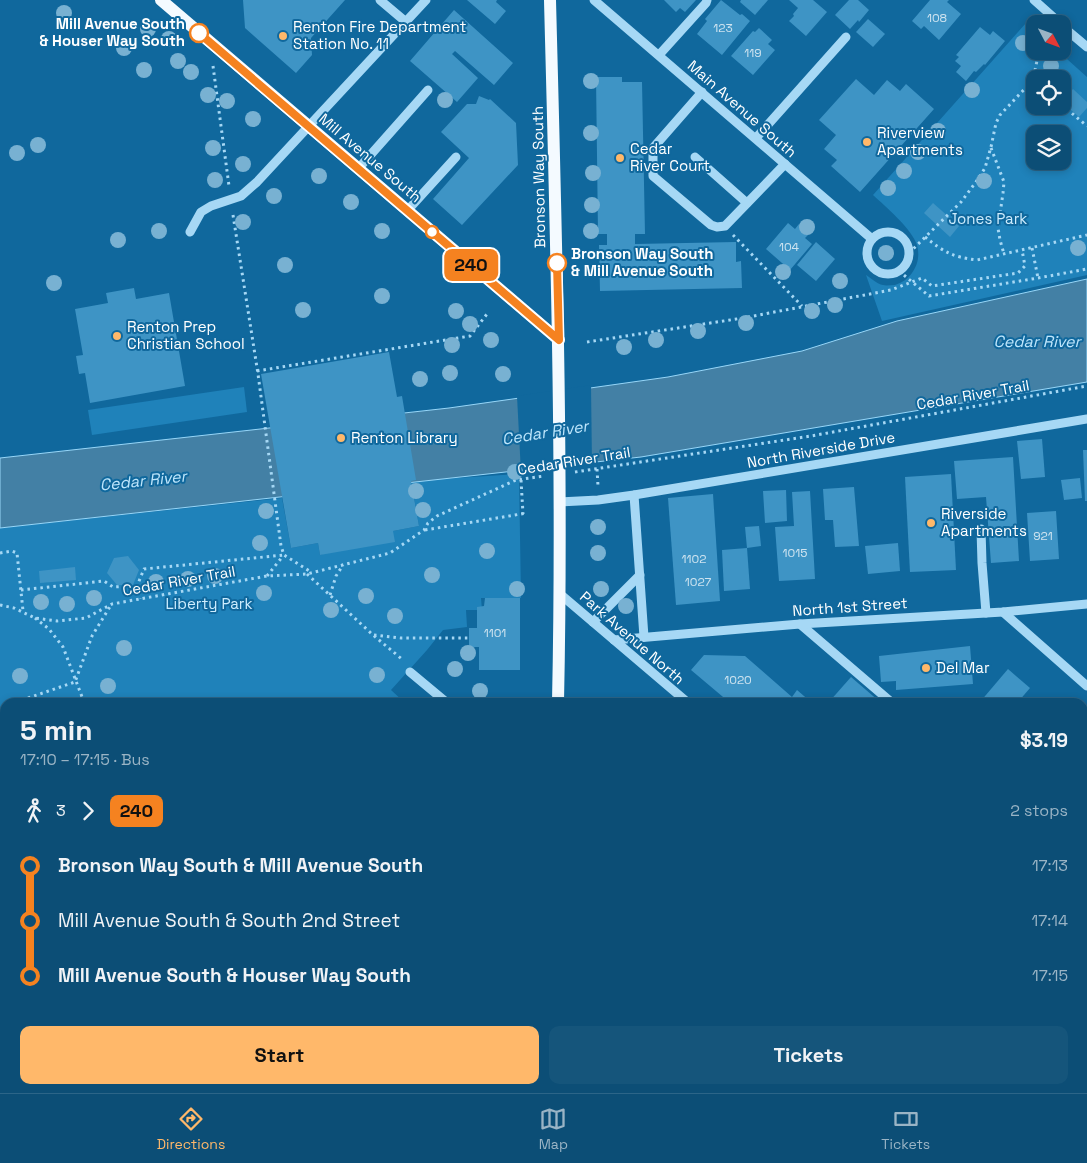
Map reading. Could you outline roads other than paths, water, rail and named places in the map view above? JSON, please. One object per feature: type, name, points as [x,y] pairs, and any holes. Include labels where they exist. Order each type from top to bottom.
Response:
[{"type":"main road","name":"Mill Avenue South","points":[[161,0],[407,210],[559,343]]},
{"type":"main road","name":"Bronson Way South","points":[[550,0],[559,343],[560,594],[558,698]]},
{"type":"street","points":[[380,0],[406,22]]},
{"type":"street","points":[[190,232],[202,212],[211,206],[240,196],[257,182],[426,0]]},
{"type":"street","name":"Main Avenue South","points":[[594,0],[872,239]]},
{"type":"street","points":[[659,55],[707,0]]},
{"type":"street","points":[[1034,0],[1051,15]]},
{"type":"street","points":[[1071,33],[1087,47]]},
{"type":"street","points":[[756,138],[846,37]]},
{"type":"street","points":[[358,169],[428,90]]},
{"type":"street","points":[[702,92],[653,148],[653,176],[711,225],[717,227],[725,226],[785,164]]},
{"type":"street","points":[[407,210],[456,157]]},
{"type":"street","points":[[695,157],[747,203]]},
{"type":"street","points":[[884,232],[892,232],[904,240],[908,253],[904,266],[893,273],[886,274],[874,269],[867,257],[868,244],[872,239],[884,232]]},
{"type":"street","name":"North Riverside Drive","points":[[559,502],[598,500],[634,495],[1087,419]]},
{"type":"street","points":[[634,495],[644,637]]},
{"type":"street","points":[[980,530],[986,613]]},
{"type":"street","points":[[593,622],[640,575]]},
{"type":"street","name":"Park Avenue North","points":[[560,594],[682,698]]},
{"type":"street","name":"North 1st Street","points":[[614,640],[800,624],[1004,612],[1087,604]]},
{"type":"street","points":[[1004,612],[1087,686]]},
{"type":"street","points":[[800,624],[886,698]]},
{"type":"street","points":[[410,672],[441,698]]},
{"type":"water","name":"Cedar River","points":[[1087,279],[1087,382],[641,457],[0,528],[0,458],[449,408],[668,377],[802,351],[897,321]]},
{"type":"place","name":"Mill Avenue South & Houser Way South","points":[[199,33]]},
{"type":"place","name":"Renton Fire Department Station No. 11","points":[[283,36]]},
{"type":"place","name":"Riverview Apartments","points":[[867,142]]},
{"type":"place","name":"Cedar River Court","points":[[620,158]]},
{"type":"place","name":"Bronson Way South & Mill Avenue South","points":[[557,263]]},
{"type":"place","name":"Renton Prep Christian School","points":[[117,336]]},
{"type":"place","name":"Renton Library","points":[[341,438]]},
{"type":"place","name":"Riverside Apartments","points":[[931,523]]},
{"type":"place","name":"Del Mar","points":[[926,668]]},
{"type":"park label","name":"Jones Park","points":[[988,219]]},
{"type":"park label","name":"Liberty Park","points":[[209,604]]}]
